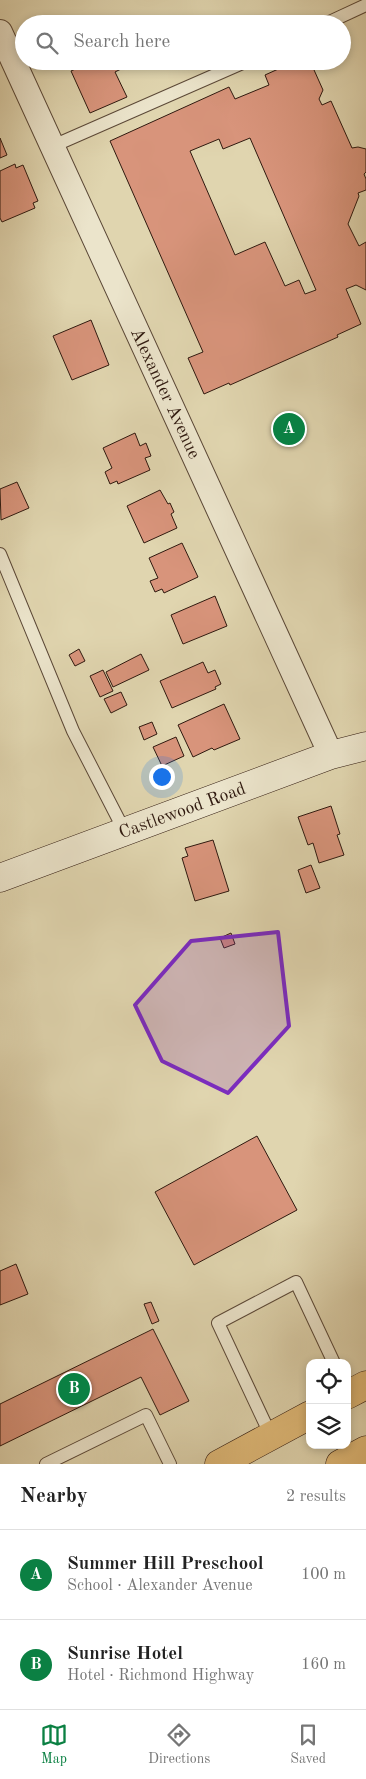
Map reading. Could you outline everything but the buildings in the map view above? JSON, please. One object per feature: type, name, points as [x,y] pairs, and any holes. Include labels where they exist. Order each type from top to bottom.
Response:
[{"type":"main road","points":[[219,1464],[306,1417]]},
{"type":"main road","points":[[340,1464],[366,1450]]},
{"type":"street","name":"Alexander Avenue","points":[[0,32],[15,64]]},
{"type":"street","name":"Alexander Avenue","points":[[18,70],[331,755]]},
{"type":"street","name":"Castlewood Road","points":[[0,878],[331,755],[366,746]]},
{"type":"lane","points":[[346,15],[366,6]]},
{"type":"lane","points":[[53,146],[226,70]]},
{"type":"lane","points":[[0,554],[73,731],[125,832]]},
{"type":"lane","points":[[271,1436],[218,1323],[296,1282],[332,1359]]},
{"type":"lane","points":[[46,1464],[146,1415],[170,1464]]},
{"type":"highlighted area","points":[[278,932],[289,1026],[228,1093],[162,1061],[135,1005],[191,941]]},
{"type":"place","name":"Summer Hill Preschool","points":[[289,429]]},
{"type":"place","name":"Sunrise Hotel","points":[[74,1389]]}]
